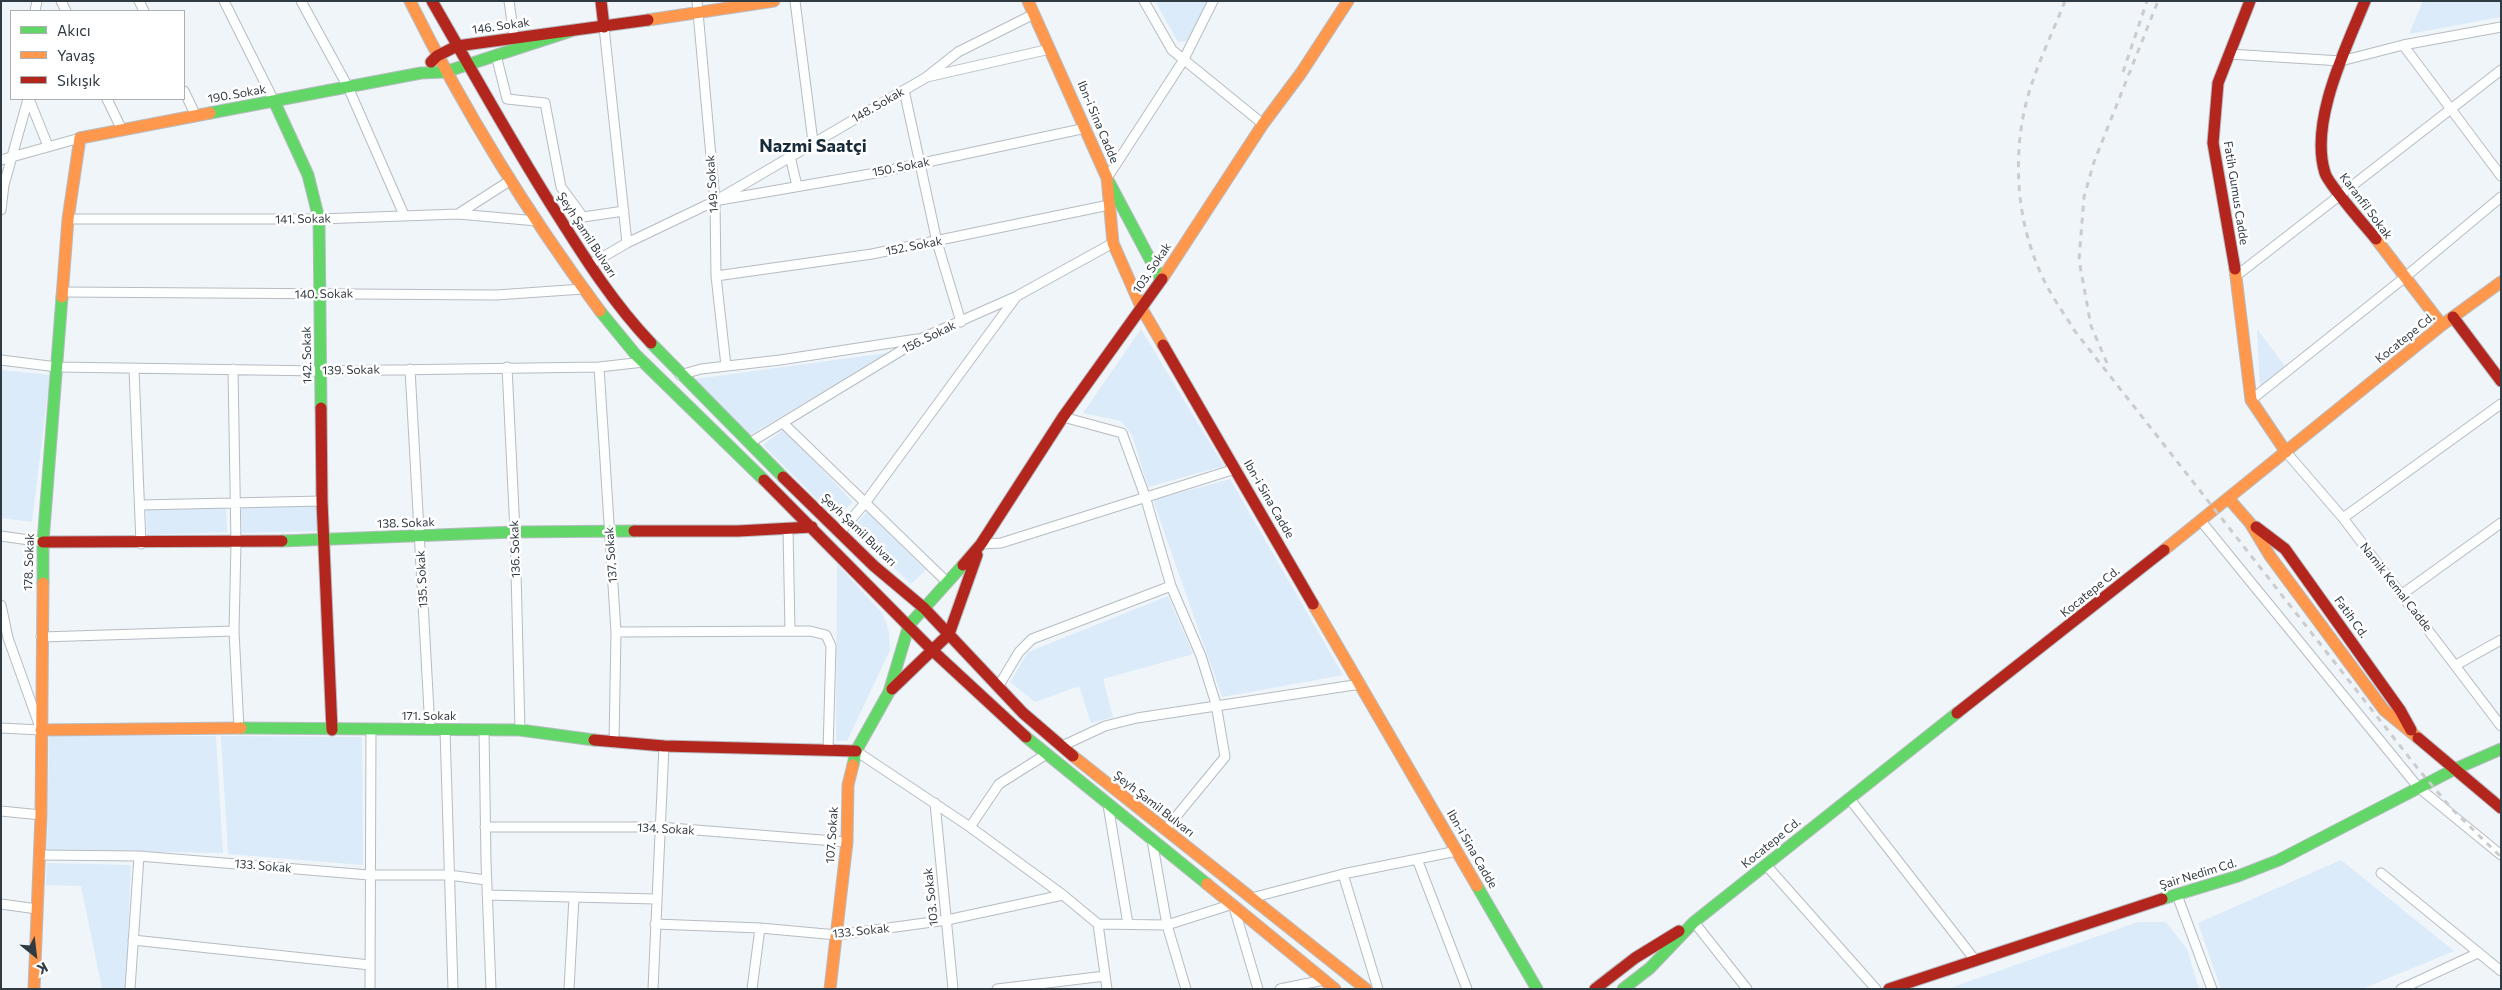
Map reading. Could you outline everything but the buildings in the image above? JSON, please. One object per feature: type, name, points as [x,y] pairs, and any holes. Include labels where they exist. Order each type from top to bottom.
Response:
[{"type":"street","name":"142. Sokak","points":[[224,1],[274,101],[308,176],[319,219],[322,501],[332,730]]},
{"type":"street","points":[[301,1],[348,87],[404,215]]},
{"type":"street","points":[[410,1],[436,56],[510,180],[583,289],[611,327],[644,362],[812,527],[933,651],[1045,755],[1233,904],[1335,989]]},
{"type":"street","name":"Şeyh Şamil Bulvarı","points":[[432,1],[525,162],[589,265],[629,320],[680,375],[751,442],[874,566],[924,608],[1023,712],[1165,830],[1366,989]]},
{"type":"street","points":[[509,1],[514,37]]},
{"type":"street","points":[[601,1],[627,243]]},
{"type":"street","name":"146. Sokak","points":[[436,56],[457,46],[514,37],[604,27],[698,6],[774,1]]},
{"type":"street","points":[[795,1],[813,142]]},
{"type":"street","name":"Ibn-i Sina Cadde","points":[[1028,1],[1107,178],[1113,242],[1142,309],[1537,989]]},
{"type":"street","points":[[1144,1],[1172,50],[1183,61],[1263,124]]},
{"type":"street","points":[[1161,280],[1107,178],[1183,61],[1213,1]]},
{"type":"street","name":"Fatih Gumus Cadde","points":[[2250,1],[2218,83],[2213,143],[2236,276],[2252,400]]},
{"type":"street","name":"Karanfil Sokak","points":[[2365,1],[2341,61],[2326,111],[2321,140],[2325,174],[2340,196],[2442,325]]},
{"type":"street","name":"103. Sokak","points":[[909,625],[981,544],[1063,417],[1142,309],[1263,124],[1301,73],[1346,3]]},
{"type":"street","name":"149. Sokak","points":[[698,6],[715,201],[716,276],[726,366]]},
{"type":"street","name":"148. Sokak","points":[[589,265],[627,243],[715,201],[925,78],[958,52],[1034,14]]},
{"type":"street","points":[[2229,54],[2341,61],[2403,44],[2501,27]]},
{"type":"street","name":"146. Sokak","points":[[445,72],[571,31]]},
{"type":"street","points":[[2403,44],[2501,176]]},
{"type":"street","points":[[925,78],[1050,49]]},
{"type":"street","points":[[496,55],[507,99],[545,103],[561,187],[583,217],[624,211]]},
{"type":"street","points":[[421,73],[436,56]]},
{"type":"street","points":[[2236,276],[2451,111],[2501,70]]},
{"type":"street","name":"190. Sokak","points":[[1,160],[80,138],[421,73],[445,72]]},
{"type":"street","points":[[904,90],[937,242],[961,322]]},
{"type":"street","points":[[185,94],[196,116]]},
{"type":"street","points":[[29,100],[48,146]]},
{"type":"street","points":[[1,210],[4,185],[29,100]]},
{"type":"street","points":[[107,100],[122,130]]},
{"type":"street","name":"150. Sokak","points":[[715,201],[921,163],[1086,128]]},
{"type":"street","name":"178. Sokak","points":[[34,989],[41,814],[43,542],[64,292],[68,219],[80,138]]},
{"type":"street","points":[[790,156],[797,186]]},
{"type":"street","points":[[458,214],[510,180]]},
{"type":"street","points":[[2286,452],[2252,400],[2501,197]]},
{"type":"street","name":"152. Sokak","points":[[716,276],[872,254],[1109,205]]},
{"type":"street","name":"141. Sokak","points":[[68,219],[319,219],[458,214],[537,221]]},
{"type":"street","name":"156. Sokak","points":[[751,442],[922,338],[1017,296],[1113,242]]},
{"type":"street","name":"Kocatepe Cd.","points":[[1595,989],[1635,958],[1694,922],[2229,499],[2442,325],[2501,282]]},
{"type":"street","name":"140. Sokak","points":[[64,292],[496,295],[583,289]]},
{"type":"street","points":[[841,531],[865,503],[1017,296]]},
{"type":"street","points":[[2453,318],[2501,381]]},
{"type":"street","points":[[680,375],[701,369],[922,338]]},
{"type":"street","name":"139. Sokak","points":[[1,360],[57,367],[321,371],[599,367],[644,362]]},
{"type":"street","name":"136. Sokak","points":[[507,367],[515,532],[520,730]]},
{"type":"street","name":"137. Sokak","points":[[599,367],[616,632],[614,743]]},
{"type":"street","points":[[134,368],[141,544]]},
{"type":"street","points":[[233,369],[236,543],[234,630],[239,729]]},
{"type":"street","name":"135. Sokak","points":[[410,369],[430,729]]},
{"type":"street","points":[[2343,518],[2501,404]]},
{"type":"street","points":[[1063,417],[1122,433],[1145,496],[1171,586],[1201,656],[1216,704],[1225,757],[1165,830]]},
{"type":"street","points":[[783,423],[948,583]]},
{"type":"street","name":"Namik Kemal Cadde","points":[[2286,452],[2343,518],[2501,726]]},
{"type":"street","points":[[981,544],[1001,543],[1145,496],[1236,469]]},
{"type":"street","name":"Fatih Cd.","points":[[2229,499],[2250,523],[2270,556],[2384,710],[2416,739],[2501,808]]},
{"type":"street","points":[[140,505],[322,501]]},
{"type":"street","points":[[2201,521],[2418,787],[2501,855]]},
{"type":"street","name":"Fatih Cd.","points":[[2250,523],[2285,549],[2400,710],[2416,739]]},
{"type":"street","points":[[2401,595],[2501,523]]},
{"type":"street","name":"138. Sokak","points":[[1,536],[43,542],[236,543],[515,532],[788,529],[812,527]]},
{"type":"street","points":[[788,529],[790,631]]},
{"type":"street","name":"103. Sokak","points":[[889,692],[905,674],[933,651],[949,634],[981,544]]},
{"type":"street","points":[[998,687],[1019,652],[1032,639],[1171,586]]},
{"type":"street","points":[[1,605],[8,638],[41,730]]},
{"type":"street","points":[[889,692],[909,625]]},
{"type":"street","points":[[41,637],[234,630]]},
{"type":"street","points":[[616,632],[810,631],[826,635],[831,646],[828,751]]},
{"type":"street","points":[[2456,665],[2501,640]]},
{"type":"street","points":[[1062,746],[1105,726],[1216,704],[1361,684]]},
{"type":"street","name":"107. Sokak","points":[[830,989],[847,842],[848,785],[856,751],[889,692]]},
{"type":"street","name":"171. Sokak","points":[[1,728],[41,730],[153,727],[332,730],[520,730],[614,743],[856,751]]},
{"type":"street","points":[[370,989],[371,730]]},
{"type":"street","points":[[445,730],[453,989]]},
{"type":"street","points":[[484,730],[486,880],[491,989]]},
{"type":"street","points":[[653,989],[658,827],[664,746]]},
{"type":"street","name":"Şair Nedim Cd.","points":[[1891,988],[2238,876],[2279,860],[2418,787],[2501,749]]},
{"type":"street","points":[[856,751],[970,827],[1064,896],[1098,924],[1167,924],[1233,904]]},
{"type":"street","points":[[970,827],[999,784],[1045,755]]},
{"type":"street","points":[[1849,798],[1975,960]]},
{"type":"street","name":"103. Sokak","points":[[935,803],[953,989]]},
{"type":"street","points":[[1108,805],[1128,924]]},
{"type":"street","points":[[1,811],[41,814]]},
{"type":"street","name":"134. Sokak","points":[[485,827],[658,827],[847,842]]},
{"type":"street","points":[[1152,840],[1167,924],[1186,989]]},
{"type":"street","points":[[1252,898],[1343,874],[1457,851]]},
{"type":"street","name":"133. Sokak","points":[[39,855],[140,856],[369,875],[449,875],[486,880]]},
{"type":"street","points":[[130,989],[140,856]]},
{"type":"street","points":[[1417,859],[1467,989]]},
{"type":"street","points":[[1766,865],[1876,989]]},
{"type":"street","points":[[2380,873],[2501,971]]},
{"type":"street","points":[[1343,874],[1378,989]]},
{"type":"street","points":[[2177,895],[2212,989]]},
{"type":"street","points":[[487,896],[656,899]]},
{"type":"street","name":"133. Sokak","points":[[655,924],[760,928],[837,935],[947,920],[1064,896]]},
{"type":"street","points":[[569,989],[574,898]]},
{"type":"street","points":[[1,904],[36,909]]},
{"type":"street","points":[[1233,904],[1258,989]]},
{"type":"street","points":[[1694,922],[1747,989]]},
{"type":"street","name":"Kocatepe Cd.","points":[[1624,989],[1650,968],[1694,922]]},
{"type":"street","points":[[1098,924],[1108,989]]},
{"type":"street","points":[[752,989],[760,928]]},
{"type":"street","points":[[133,940],[370,965]]},
{"type":"street","points":[[2399,988],[2478,953]]},
{"type":"street","points":[[997,989],[1106,976]]},
{"type":"street","points":[[1280,989],[1324,980]]},
{"type":"shaded area","points":[[1155,1],[1208,1],[1187,41],[1178,42]]},
{"type":"shaded area","points":[[2423,1],[2501,1],[2501,17],[2409,34]]},
{"type":"shaded area","points":[[1141,329],[1224,466],[1148,487],[1132,435],[1121,421],[1083,413]]},
{"type":"shaded area","points":[[2257,329],[2285,366],[2260,388]]},
{"type":"shaded area","points":[[887,353],[750,435],[695,379]]},
{"type":"shaded area","points":[[1,370],[50,375],[32,522],[1,518]]},
{"type":"shaded area","points":[[784,429],[853,502],[836,518],[763,445]]},
{"type":"shaded area","points":[[1230,479],[1343,675],[1222,697],[1153,500]]},
{"type":"shaded area","points":[[317,505],[318,531],[242,533],[241,508]]},
{"type":"shaded area","points":[[226,506],[227,532],[147,535],[146,510]]},
{"type":"shaded area","points":[[867,512],[926,570],[911,584],[852,528]]},
{"type":"shaded area","points":[[837,564],[883,614],[889,632],[890,650],[847,741],[836,741]]},
{"type":"shaded area","points":[[1168,596],[1193,654],[1103,679],[1113,717],[1091,723],[1079,686],[1035,702],[1010,682],[1028,652]]},
{"type":"shaded area","points":[[49,736],[216,736],[223,853],[47,850]]},
{"type":"shaded area","points":[[221,736],[362,737],[363,865],[228,854]]},
{"type":"shaded area","points":[[2341,860],[2454,951],[2362,989],[2221,989],[2198,923]]},
{"type":"shaded area","points":[[47,863],[131,865],[126,989],[102,989],[81,886],[46,885]]},
{"type":"shaded area","points":[[2138,922],[2166,922],[2187,949],[2199,989],[1947,989]]},
{"type":"railway","points":[[2065,1],[2027,98],[2020,134],[2019,179],[2024,224],[2030,246],[2048,288],[2074,330],[2419,770],[2452,809],[2501,857]]},
{"type":"railway","points":[[2123,72],[2147,1]]},
{"type":"railway","points":[[2107,363],[2091,326],[2079,260],[2084,197],[2094,162],[2158,1]]},
{"type":"traffic: fast","points":[[210,113],[421,73],[445,72],[571,31]]},
{"type":"traffic: fast","points":[[274,101],[308,175],[319,219],[321,408]]},
{"type":"traffic: fast","points":[[1109,182],[1161,280]]},
{"type":"traffic: fast","points":[[43,583],[43,542],[62,297]]},
{"type":"traffic: fast","points":[[600,311],[636,355],[764,480]]},
{"type":"traffic: fast","points":[[651,343],[783,477]]},
{"type":"traffic: fast","points":[[282,541],[514,532],[634,531]]},
{"type":"traffic: fast","points":[[853,765],[856,751],[889,692],[909,625],[963,565]]},
{"type":"traffic: fast","points":[[1623,989],[1650,968],[1694,922],[1957,713]]},
{"type":"traffic: fast","points":[[241,728],[520,730],[594,740]]},
{"type":"traffic: fast","points":[[1026,737],[1207,884]]},
{"type":"traffic: fast","points":[[2162,899],[2238,876],[2279,860],[2455,769],[2501,749]]},
{"type":"traffic: fast","points":[[1477,886],[1537,989]]},
{"type":"traffic: slow","points":[[410,1],[452,82],[498,160],[522,199],[600,311]]},
{"type":"traffic: slow","points":[[648,20],[774,1]]},
{"type":"traffic: slow","points":[[1028,1],[1107,178],[1113,243],[1142,309],[1163,345]]},
{"type":"traffic: slow","points":[[1162,279],[1263,124],[1301,73],[1348,1]]},
{"type":"traffic: slow","points":[[62,297],[68,219],[80,138],[210,113]]},
{"type":"traffic: slow","points":[[2376,239],[2442,325]]},
{"type":"traffic: slow","points":[[2235,269],[2251,400],[2286,452]]},
{"type":"traffic: slow","points":[[2164,550],[2442,325],[2501,282]]},
{"type":"traffic: slow","points":[[2229,499],[2250,523],[2270,556],[2384,710],[2418,738]]},
{"type":"traffic: slow","points":[[34,989],[41,815],[43,583]]},
{"type":"traffic: slow","points":[[1313,604],[1477,886]]},
{"type":"traffic: slow","points":[[41,730],[241,728]]},
{"type":"traffic: slow","points":[[1073,756],[1366,989]]},
{"type":"traffic: slow","points":[[830,989],[847,842],[848,785],[853,765]]},
{"type":"traffic: slow","points":[[1207,884],[1335,989]]},
{"type":"traffic: jam","points":[[432,1],[509,135],[568,231],[613,297],[651,343]]},
{"type":"traffic: jam","points":[[601,1],[604,27]]},
{"type":"traffic: jam","points":[[2235,269],[2213,143],[2218,83],[2250,1]]},
{"type":"traffic: jam","points":[[2365,1],[2332,85],[2322,131],[2321,153],[2328,179],[2376,239]]},
{"type":"traffic: jam","points":[[431,62],[437,56],[457,46],[648,20]]},
{"type":"traffic: jam","points":[[963,565],[981,544],[1063,417],[1162,279]]},
{"type":"traffic: jam","points":[[2453,317],[2501,381]]},
{"type":"traffic: jam","points":[[1163,345],[1313,604]]},
{"type":"traffic: jam","points":[[321,408],[322,501],[332,730]]},
{"type":"traffic: jam","points":[[783,477],[874,566],[924,608],[1023,713],[1073,756]]},
{"type":"traffic: jam","points":[[764,480],[933,651],[1026,737]]},
{"type":"traffic: jam","points":[[634,531],[738,531],[812,527]]},
{"type":"traffic: jam","points":[[2256,527],[2285,549],[2400,710],[2411,730]]},
{"type":"traffic: jam","points":[[43,542],[282,541]]},
{"type":"traffic: jam","points":[[1957,713],[2164,550]]},
{"type":"traffic: jam","points":[[892,689],[949,634],[977,555]]},
{"type":"traffic: jam","points":[[2418,738],[2501,808]]},
{"type":"traffic: jam","points":[[594,740],[664,746],[856,751]]},
{"type":"traffic: jam","points":[[1889,989],[2162,899]]},
{"type":"traffic: jam","points":[[1595,989],[1635,958],[1679,931]]},
{"type":"district","name":"Nazmi Saatçi","points":[[813,146]]}]
